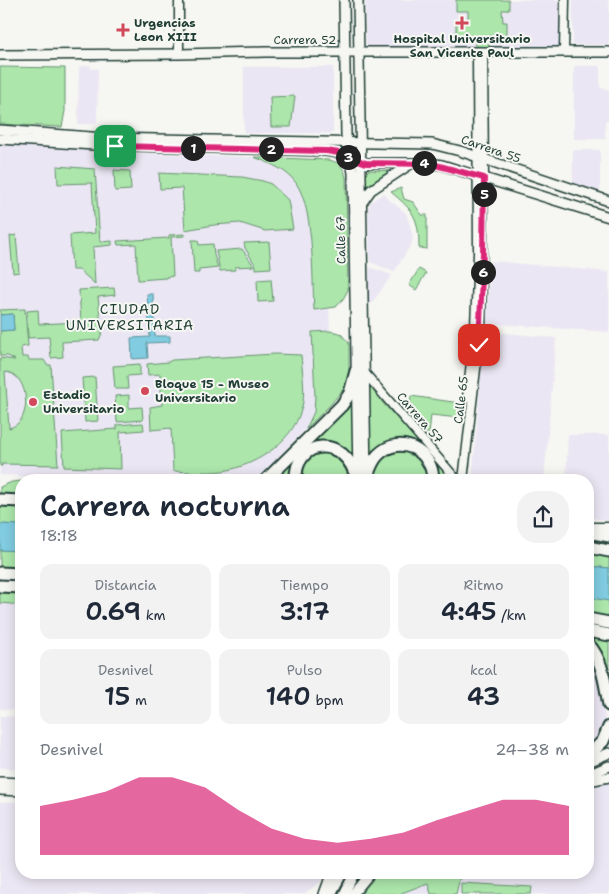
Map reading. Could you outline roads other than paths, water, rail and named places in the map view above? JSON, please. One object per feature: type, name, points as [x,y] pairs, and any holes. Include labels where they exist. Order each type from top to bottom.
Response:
[{"type":"highway","points":[[272,474],[342,405],[360,372]]},
{"type":"highway","points":[[368,474],[377,456],[387,449],[399,445],[412,446],[423,454],[430,465],[432,474]]},
{"type":"highway","points":[[297,474],[298,466],[307,453],[313,449],[328,447],[336,449],[347,458],[355,474]]},
{"type":"highway","points":[[0,500],[15,501]]},
{"type":"highway","points":[[594,533],[609,536]]},
{"type":"highway","points":[[594,548],[609,551]]},
{"type":"highway","points":[[0,573],[15,574]]},
{"type":"highway","points":[[0,586],[15,586]]},
{"type":"highway","points":[[594,620],[609,623]]},
{"type":"highway","points":[[594,632],[609,635]]},
{"type":"highway","points":[[594,654],[599,662],[609,705]]},
{"type":"highway","points":[[594,750],[603,741],[609,727]]},
{"type":"main road","name":"Calle 67","points":[[344,0],[347,143],[353,173],[366,474]]},
{"type":"main road","name":"Calle 67","points":[[357,474],[361,204],[358,0]]},
{"type":"main road","name":"Carrera 52","points":[[0,55],[265,52],[609,52]]},
{"type":"main road","points":[[0,130],[104,138],[360,143]]},
{"type":"main road","points":[[0,139],[94,145],[326,151],[335,152],[360,162],[438,164],[609,217]]},
{"type":"main road","name":"Carrera 55","points":[[360,143],[432,144],[609,201]]},
{"type":"main road","points":[[361,204],[371,190],[412,163]]},
{"type":"main road","points":[[594,759],[609,753]]},
{"type":"main road","points":[[594,772],[609,766]]},
{"type":"main road","points":[[594,780],[609,777]]},
{"type":"main road","points":[[0,782],[15,783]]},
{"type":"main road","points":[[0,790],[15,791]]},
{"type":"main road","points":[[324,894],[329,879]]},
{"type":"main road","points":[[331,894],[340,879]]},
{"type":"main road","points":[[344,894],[352,879]]},
{"type":"main road","points":[[353,894],[365,879]]},
{"type":"street","points":[[179,54],[180,0]]},
{"type":"street","points":[[564,0],[564,52]]},
{"type":"street","name":"Calle 65","points":[[464,474],[481,326],[480,52]]},
{"type":"street","name":"Calle 65","points":[[458,474],[475,326],[481,177]]},
{"type":"street","name":"Carrera 57","points":[[360,372],[452,474]]},
{"type":"street","points":[[594,527],[609,527]]},
{"type":"water","points":[[147,294],[153,294],[155,336],[170,336],[170,342],[147,343],[148,358],[132,359],[131,338],[150,337]]},
{"type":"water","points":[[13,314],[14,330],[0,331],[0,315]]},
{"type":"water","points":[[0,524],[15,525],[15,551],[0,550]]},
{"type":"water","points":[[594,567],[609,568],[609,601],[594,598]]},
{"type":"place","name":"Hospital Universitario San Vicente Paul","points":[[462,23]]},
{"type":"place","name":"Urgencias Leon XIII","points":[[123,30]]},
{"type":"place","name":"Bloque 15 - Museo Universitario","points":[[145,391]]},
{"type":"place","name":"Estadio Universitario","points":[[33,402]]},
{"type":"district","name":"CIUDAD UNIVERSITARIA","points":[[130,318]]}]
